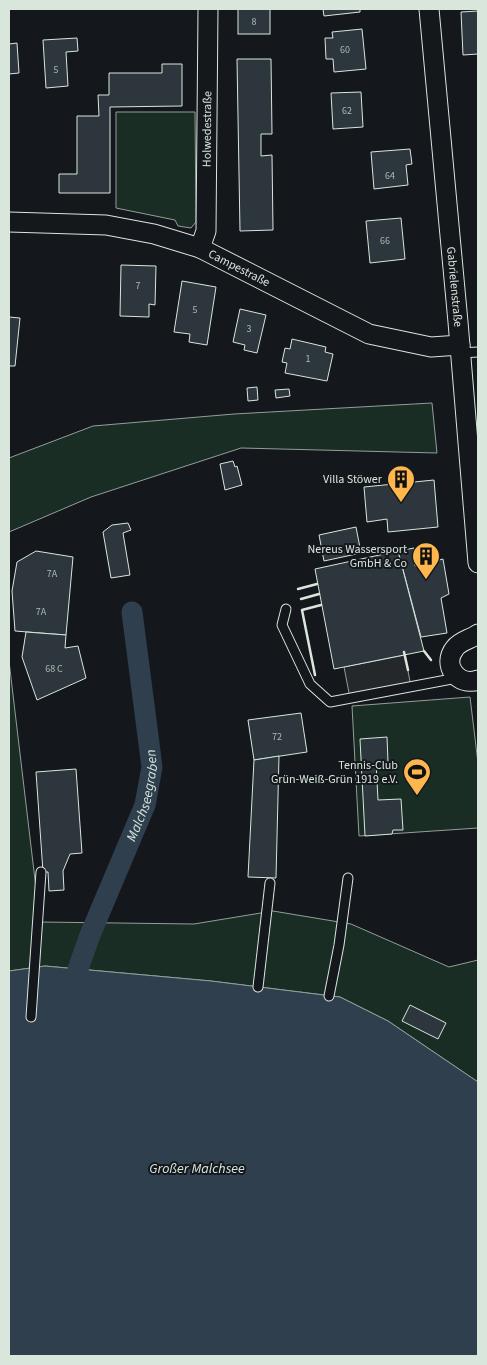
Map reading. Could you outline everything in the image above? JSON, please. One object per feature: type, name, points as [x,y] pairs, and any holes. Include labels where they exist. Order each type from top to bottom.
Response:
[{"type":"street","name":"Holwedestraße","points":[[200,248],[206,231],[208,9]]},
{"type":"street","name":"Gabrielenstraße","points":[[429,9],[466,350],[474,455],[478,564]]},
{"type":"street","name":"Campestraße","points":[[9,222],[106,225],[154,234],[200,248],[369,334],[431,347],[466,350]]},
{"type":"street","points":[[478,634],[458,645],[449,660],[450,667],[458,678],[471,682],[478,680]]},
{"type":"lane","points":[[286,609],[282,625],[310,684],[330,702],[458,678]]},
{"type":"lane","points":[[31,1017],[41,872]]},
{"type":"lane","points":[[329,996],[339,945],[348,878]]},
{"type":"lane","points":[[258,987],[270,883]]},
{"type":"green space","points":[[116,112],[195,112],[196,222],[191,228],[178,226],[175,220],[116,208]]},
{"type":"green space","points":[[432,403],[437,453],[241,448],[91,497],[9,532],[9,458],[93,426],[234,414]]},
{"type":"green space","points":[[9,661],[40,922],[194,924],[273,911],[351,924],[449,967],[478,960],[478,1082],[388,1021],[340,997],[211,981],[45,966],[9,971]]},
{"type":"green space","name":"Tennis-Club Grün-Weiß-Grün 1919 e.V.","points":[[470,697],[478,763],[478,828],[359,836],[352,706]]},
{"type":"shaded area","points":[[405,655],[411,687],[350,698],[344,667]]},
{"type":"water","name":"Großer Malchsee","points":[[45,966],[211,981],[340,997],[388,1021],[478,1082],[478,1356],[9,1356],[9,971]]},
{"type":"building","points":[[238,9],[270,9],[270,34],[238,34]]},
{"type":"building","points":[[323,9],[360,9],[360,12],[324,16]]},
{"type":"building","points":[[478,11],[478,54],[463,55],[461,12]]},
{"type":"building","points":[[362,29],[366,69],[334,72],[333,59],[326,59],[325,38],[333,38],[332,32]]},
{"type":"building","points":[[77,38],[78,51],[66,52],[68,86],[46,88],[43,40]]},
{"type":"building","points":[[17,43],[19,73],[9,74],[9,44]]},
{"type":"building","points":[[237,59],[271,59],[272,134],[261,134],[261,156],[272,155],[273,230],[240,231]]},
{"type":"building","points":[[162,64],[182,64],[182,106],[110,107],[110,193],[59,193],[59,174],[77,174],[77,116],[99,116],[98,95],[109,95],[109,73],[162,73]]},
{"type":"building","points":[[361,92],[363,127],[333,129],[331,93]]},
{"type":"building","points":[[410,149],[412,164],[406,165],[408,185],[374,189],[371,152]]},
{"type":"building","points":[[401,218],[405,259],[370,263],[366,221]]},
{"type":"building","points":[[121,265],[156,266],[155,305],[149,304],[149,317],[120,316]]},
{"type":"building","points":[[182,281],[216,287],[207,345],[189,342],[190,334],[174,332]]},
{"type":"building","points":[[240,309],[266,315],[257,353],[244,350],[245,345],[233,342]]},
{"type":"building","points":[[9,317],[20,318],[15,366],[9,366]]},
{"type":"building","points":[[292,339],[326,347],[325,352],[333,354],[327,381],[285,373],[287,363],[282,362],[285,348],[290,349]]},
{"type":"building","points":[[257,387],[258,400],[248,401],[247,388]]},
{"type":"building","points":[[289,389],[290,396],[276,398],[275,390]]},
{"type":"building","points":[[233,461],[235,467],[237,466],[242,485],[225,490],[220,464]]},
{"type":"building","name":"Villa Stöwer","points":[[434,480],[438,527],[388,532],[387,519],[367,522],[364,487]]},
{"type":"building","points":[[128,523],[131,530],[123,533],[130,575],[111,578],[103,532],[112,525]]},
{"type":"building","points":[[356,527],[361,553],[324,561],[319,535]]},
{"type":"building","name":"Nereus Wassersport GmbH & Co","points":[[414,548],[415,566],[443,559],[449,594],[441,598],[447,633],[421,637],[398,551]]},
{"type":"building","points":[[36,551],[73,557],[66,635],[15,631],[12,591],[17,562]]},
{"type":"building","points":[[398,551],[424,651],[334,669],[315,569]]},
{"type":"building","points":[[26,632],[66,635],[65,648],[78,646],[86,678],[37,700],[22,657]]},
{"type":"building","points":[[301,713],[307,752],[254,760],[248,720]]},
{"type":"building","points":[[387,737],[388,762],[376,762],[378,800],[401,799],[403,830],[393,830],[392,834],[365,836],[360,739]]},
{"type":"building","points":[[279,756],[276,878],[248,877],[254,760]]},
{"type":"building","points":[[76,769],[82,853],[70,854],[63,871],[64,890],[49,891],[48,872],[43,872],[36,772]]},
{"type":"building","points":[[410,1005],[446,1023],[438,1039],[402,1021]]},
{"type":"waterway","name":"Malchseegraben","points":[[78,969],[90,935],[145,805],[152,767],[132,612]]},
{"type":"wall","points":[[298,589],[317,584]]},
{"type":"wall","points":[[301,599],[319,594]]},
{"type":"wall","points":[[315,675],[302,610],[321,605]]},
{"type":"wall","points":[[424,651],[431,660]]},
{"type":"wall","points":[[404,652],[408,670]]},
{"type":"place","name":"Villa Stöwer","points":[[401,503]]},
{"type":"place","name":"Nereus Wassersport GmbH & Co","points":[[426,580]]},
{"type":"place","name":"Tennis-Club Grün-Weiß-Grün 1919 e.V.","points":[[417,796]]}]
